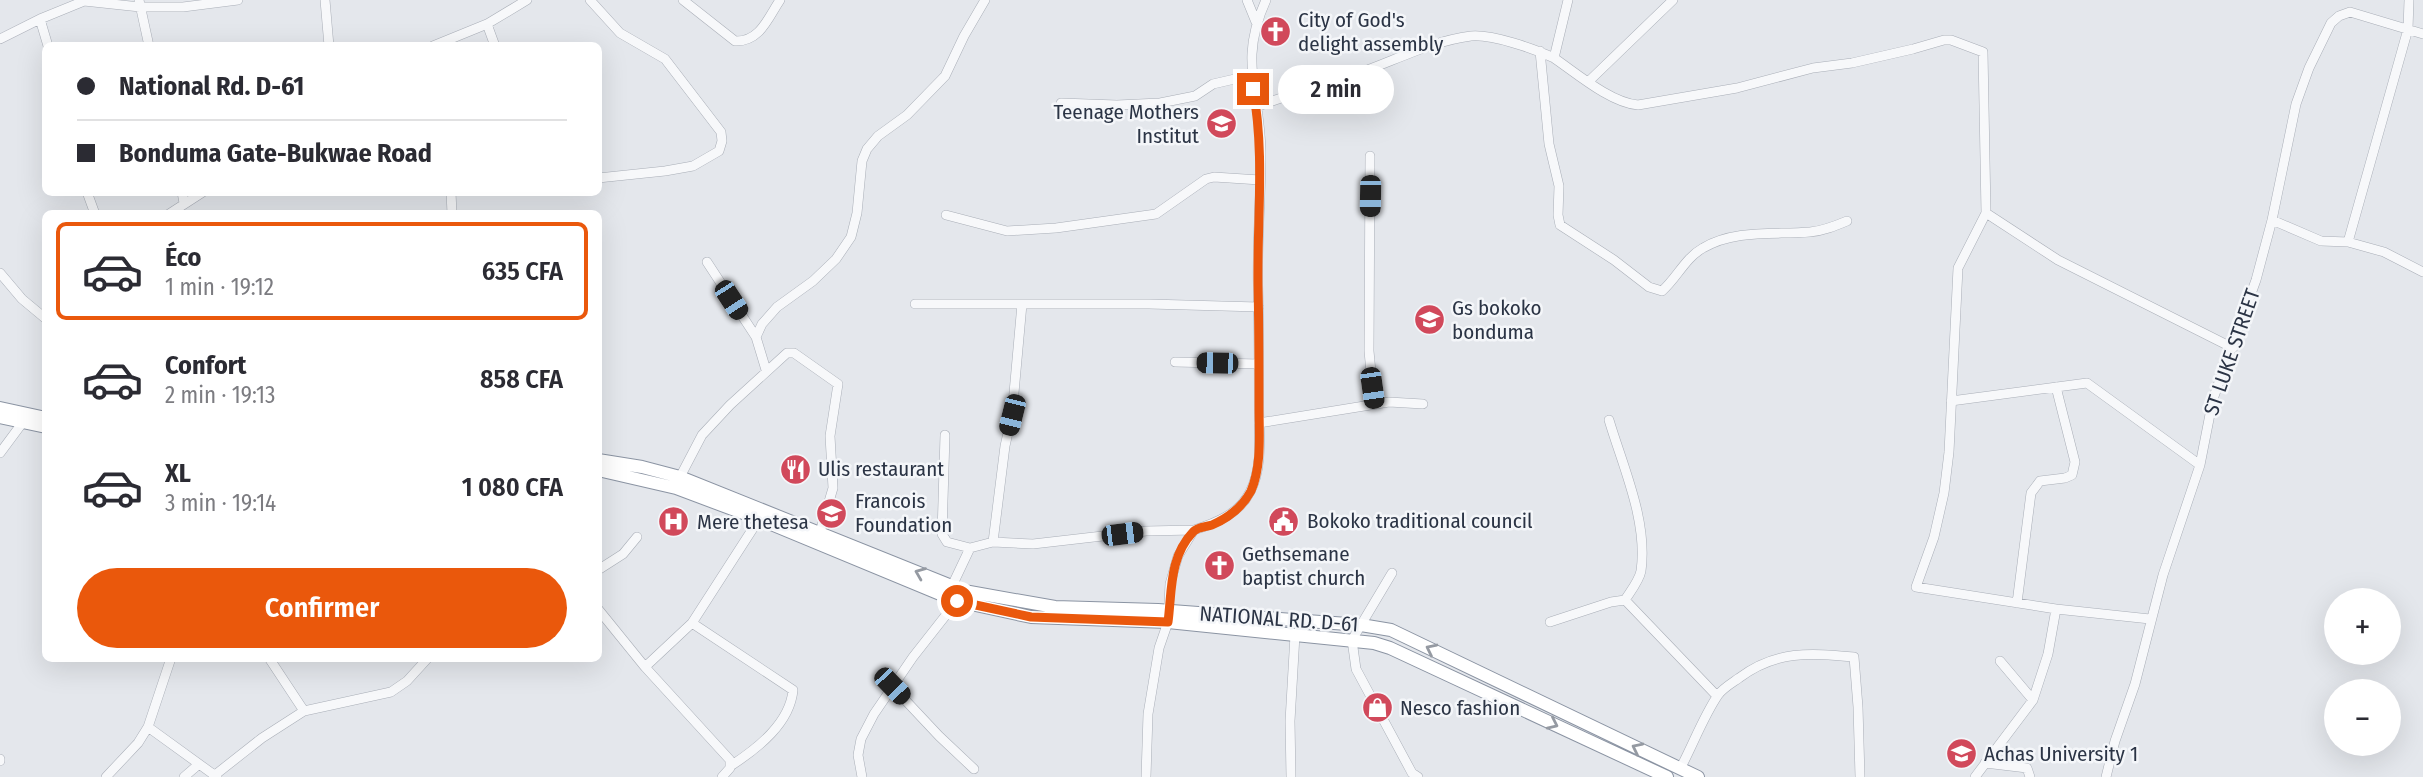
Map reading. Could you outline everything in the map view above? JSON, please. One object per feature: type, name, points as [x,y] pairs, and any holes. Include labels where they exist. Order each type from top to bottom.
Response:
[{"type":"highway","points":[[0,408],[42,425]]},
{"type":"highway","points":[[0,417],[42,418]]},
{"type":"highway","name":"NATIONAL RD. D-61","points":[[602,461],[680,477],[964,591],[1055,607],[1169,617],[1374,643],[1390,648],[1667,777]]},
{"type":"highway","name":"NATIONAL RD. D-61","points":[[602,471],[676,488],[759,519],[957,601],[1031,617],[1169,617],[1361,625],[1391,630],[1698,777]]},
{"type":"street","points":[[0,39],[84,1],[183,3],[238,0]]},
{"type":"street","points":[[325,0],[329,42]]},
{"type":"street","points":[[443,42],[487,24],[527,0]]},
{"type":"street","points":[[590,0],[620,33],[665,59],[721,132],[722,141],[719,151],[693,166],[665,172],[602,178]]},
{"type":"street","points":[[683,0],[735,41],[746,41],[756,36],[780,0]]},
{"type":"street","points":[[756,337],[762,324],[777,307],[813,281],[836,259],[851,237],[858,213],[862,161],[867,149],[945,76],[985,0]]},
{"type":"street","points":[[1247,0],[1256,22]]},
{"type":"street","points":[[945,435],[942,534],[947,542],[970,548],[993,542],[1033,544],[1146,531],[1194,530],[1213,524],[1243,504],[1250,492],[1258,465],[1261,152],[1251,75],[1252,39],[1266,0]]},
{"type":"street","points":[[1554,58],[1568,0]]},
{"type":"street","points":[[1588,82],[1672,0]]},
{"type":"street","points":[[2348,242],[2409,29],[2409,0]]},
{"type":"street","points":[[140,3],[148,42]]},
{"type":"street","name":"ST LUKE STREET","points":[[2106,777],[2115,741],[2135,684],[2150,619],[2200,465],[2213,399],[2256,280],[2272,220],[2296,104],[2309,68],[2331,23],[2350,12],[2423,34]]},
{"type":"street","points":[[40,19],[47,42]]},
{"type":"street","points":[[487,24],[494,42]]},
{"type":"street","points":[[1256,107],[1422,48],[1474,36],[1516,43],[1540,51],[1588,82],[1629,104],[1637,105],[1737,89],[1813,68],[1852,63],[1951,40],[1983,52],[1986,214],[1958,268],[1949,452],[1944,493],[1934,537],[1916,587],[2056,609],[2150,619]]},
{"type":"street","points":[[1540,51],[1549,144],[1559,186],[1560,225],[1614,260],[1649,288],[1662,291],[1673,281],[1690,257],[1724,238],[1813,232],[1847,220]]},
{"type":"street","points":[[1061,103],[1160,103],[1195,96],[1213,84],[1251,75]]},
{"type":"street","points":[[1370,156],[1369,351],[1374,404]]},
{"type":"street","points":[[946,215],[1006,231],[1056,228],[1156,214],[1206,179],[1214,177],[1259,180]]},
{"type":"street","points":[[183,196],[184,203]]},
{"type":"street","points":[[174,210],[196,196]]},
{"type":"street","points":[[1986,214],[2058,260],[2233,348]]},
{"type":"street","points":[[2272,220],[2321,241],[2348,242],[2384,252],[2423,272]]},
{"type":"street","points":[[707,262],[756,337],[766,370]]},
{"type":"street","points":[[0,273],[22,299],[42,316]]},
{"type":"street","points":[[915,304],[1259,307]]},
{"type":"street","points":[[993,542],[1003,458],[1016,383],[1022,304]]},
{"type":"street","points":[[680,477],[702,435],[766,370],[787,353],[794,353],[838,384],[830,436],[833,488],[820,532]]},
{"type":"street","points":[[1175,362],[1259,364]]},
{"type":"street","points":[[1951,401],[2087,383],[2200,465]]},
{"type":"street","points":[[2017,603],[2031,493],[2040,481],[2072,475],[2074,468],[2075,462],[2056,387]]},
{"type":"street","points":[[1259,423],[1389,402],[1423,404]]},
{"type":"street","points":[[0,453],[25,419]]},
{"type":"street","points":[[1609,420],[1635,507],[1641,544],[1640,574],[1625,600]]},
{"type":"street","points":[[645,667],[692,623],[759,519]]},
{"type":"street","points":[[1146,777],[1148,714],[1159,648],[1169,617],[1173,570],[1185,542],[1194,530]]},
{"type":"street","points":[[602,567],[622,554],[637,537]]},
{"type":"street","points":[[952,586],[970,548]]},
{"type":"street","points":[[1392,573],[1352,640],[1356,669],[1412,773],[1418,777]]},
{"type":"street","points":[[1550,622],[1625,600]]},
{"type":"street","points":[[1625,600],[1717,696]]},
{"type":"street","points":[[862,777],[858,755],[861,739],[892,686],[934,627],[957,601]]},
{"type":"street","points":[[1975,777],[2033,700],[2048,654],[2056,609]]},
{"type":"street","points":[[602,614],[732,765]]},
{"type":"street","points":[[692,623],[793,690],[792,704],[760,747],[732,765],[722,777]]},
{"type":"street","points":[[1291,777],[1290,721],[1295,635]]},
{"type":"street","points":[[1681,769],[1717,696],[1751,669],[1773,659],[1797,653],[1854,657],[1860,777]]},
{"type":"street","points":[[2000,661],[2033,700]]},
{"type":"street","points":[[106,777],[138,743],[148,727],[170,662]]},
{"type":"street","points":[[272,662],[304,711]]},
{"type":"street","points":[[148,727],[216,776],[262,738],[304,711],[391,692],[407,681],[424,662]]},
{"type":"street","points":[[892,686],[974,769]]},
{"type":"street","points":[[1985,763],[2027,768],[2030,777]]},
{"type":"street","points":[[184,777],[199,764]]},
{"type":"place","name":"City of God's delight assembly","points":[[1275,32]]},
{"type":"place","name":"Teenage Mothers Institut","points":[[1222,124]]},
{"type":"place","name":"Gs bokoko bonduma","points":[[1429,320]]},
{"type":"place","name":"Ulis restaurant","points":[[795,469]]},
{"type":"place","name":"Francois Foundation","points":[[832,513]]},
{"type":"place","name":"Bokoko traditional council","points":[[1284,521]]},
{"type":"place","name":"Mere thetesa","points":[[674,522]]},
{"type":"place","name":"Gethsemane baptist church","points":[[1219,566]]},
{"type":"place","name":"Nesco fashion","points":[[1377,708]]},
{"type":"place","name":"Achas University 1","points":[[1961,754]]},
{"type":"route","points":[[957,601],[1031,617],[1168,622],[1170,584],[1185,542],[1194,530],[1229,515],[1243,504],[1250,492],[1259,455],[1260,345],[1258,284],[1261,152],[1253,89]]}]
